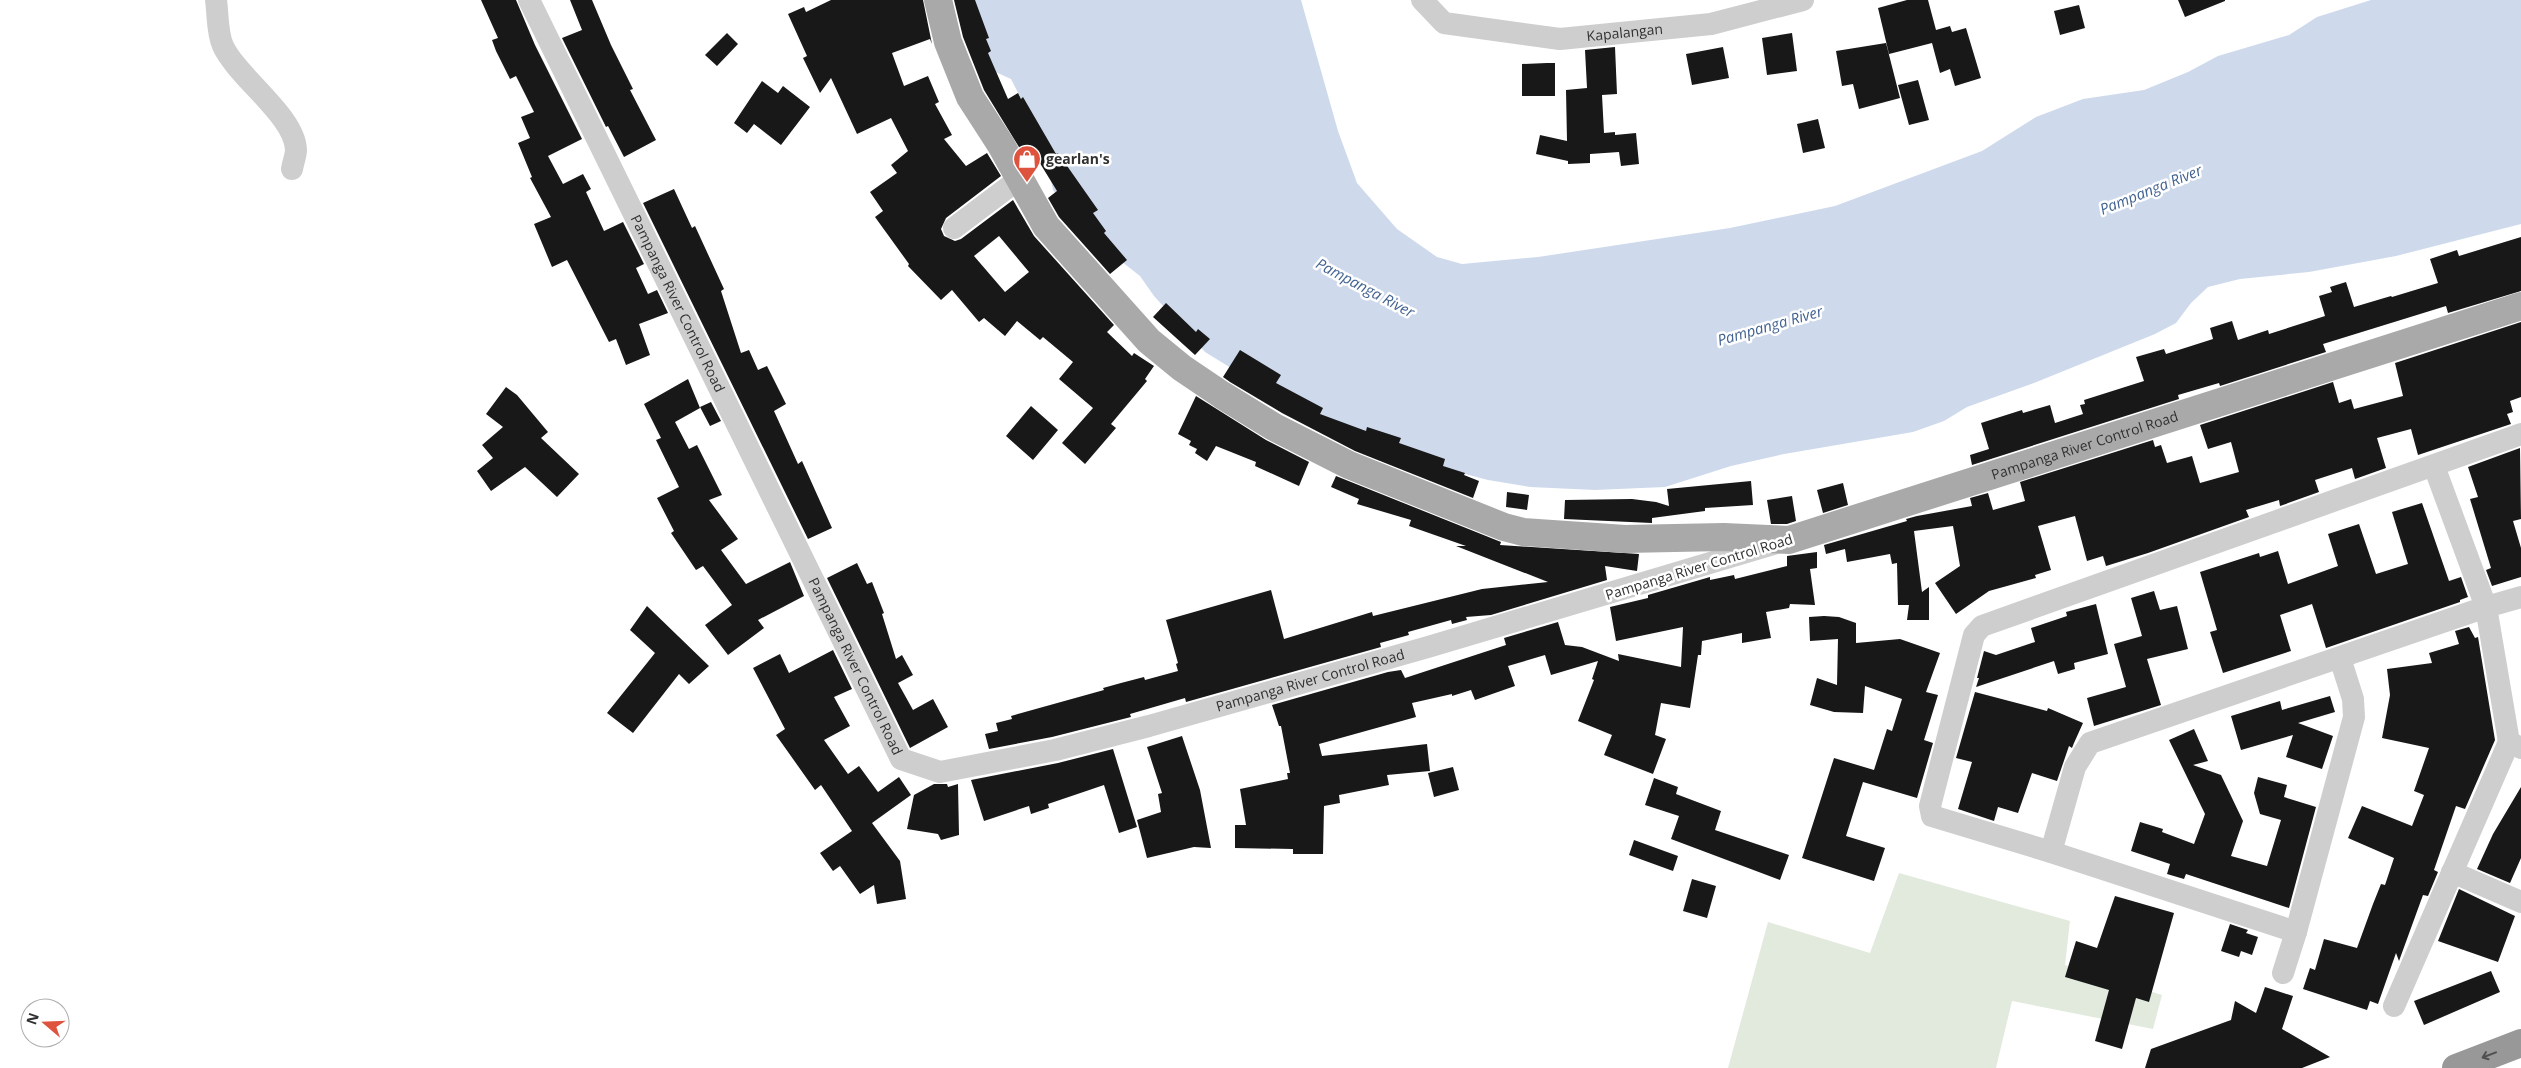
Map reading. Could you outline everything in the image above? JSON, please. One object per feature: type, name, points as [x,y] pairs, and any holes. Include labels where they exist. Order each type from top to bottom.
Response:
[{"type":"highway","points":[[2456,1068],[2521,1043]]},
{"type":"main road","points":[[938,0],[948,42],[970,97],[1046,226],[1149,341],[1182,368],[1267,422],[1349,465],[1495,524],[1524,532],[1625,539],[1724,537],[1789,540]]},
{"type":"main road","name":"Pampanga River Control Road","points":[[1789,540],[2521,306]]},
{"type":"street","points":[[216,0],[222,44],[232,62],[280,115],[292,134],[296,150],[292,169]]},
{"type":"street","name":"Pampanga River Control Road","points":[[529,0],[901,758],[940,772],[1055,750],[1149,726],[1428,647],[1789,540]]},
{"type":"street","name":"Kapalangan","points":[[1422,0],[1444,23],[1560,39],[1711,24],[1803,0]]},
{"type":"street","points":[[954,228],[1019,179]]},
{"type":"street","points":[[2296,932],[2051,852],[1935,818],[1930,813],[1930,806],[1974,635],[1982,626],[2521,434]]},
{"type":"street","points":[[2394,1006],[2452,872],[2515,745],[2486,606],[2434,466]]},
{"type":"street","points":[[2051,852],[2075,767],[2090,743],[2486,606],[2521,597]]},
{"type":"street","points":[[2282,973],[2296,932],[2354,717],[2353,699],[2340,658]]},
{"type":"street","points":[[2452,872],[2521,902]]},
{"type":"shaded area","points":[[1899,873],[2070,921],[2065,965],[2162,995],[2153,1029],[2012,1001],[1996,1068],[1728,1068],[1768,922],[1870,953]]},
{"type":"water","name":"Pampanga River","points":[[972,0],[1301,0],[1338,131],[1357,183],[1397,229],[1437,257],[1462,264],[1538,257],[1730,228],[1835,206],[1982,151],[2036,117],[2083,99],[2144,90],[2188,72],[2218,56],[2289,35],[2317,17],[2371,0],[2521,0],[2521,224],[2396,256],[2309,272],[2240,279],[2208,287],[2191,303],[2176,323],[2155,334],[2034,383],[1967,407],[1944,421],[1913,432],[1784,454],[1731,466],[1665,487],[1595,490],[1530,487],[1488,480],[1412,460],[1249,379],[1205,352],[1154,296],[1140,276],[1094,240],[1053,190],[1043,142],[1011,79],[991,70]]},
{"type":"building","points":[[481,0],[516,0],[535,45],[582,139],[548,156],[563,184],[583,174],[591,189],[586,192],[604,231],[623,222],[644,264],[636,268],[648,294],[657,290],[668,313],[639,324],[650,355],[626,365],[616,339],[609,342],[567,260],[552,267],[534,224],[551,217],[530,178],[532,177],[518,143],[530,138],[521,117],[534,112],[516,76],[510,79],[496,51],[492,40],[498,38]]},
{"type":"building","points":[[570,0],[592,0],[611,45],[633,89],[630,90],[656,140],[624,157],[608,126],[606,127],[562,38],[582,30]]},
{"type":"building","points":[[831,0],[923,0],[932,44],[930,39],[892,53],[904,86],[928,76],[939,102],[935,104],[952,135],[944,139],[966,166],[987,153],[1001,176],[946,218],[941,229],[944,236],[955,241],[961,239],[1013,200],[1034,236],[1114,325],[1107,332],[1132,356],[1134,353],[1154,366],[1145,379],[1147,381],[1111,424],[1116,428],[1085,464],[1062,443],[1093,408],[1059,379],[1073,362],[1043,337],[1040,340],[1017,321],[1005,336],[984,318],[979,322],[952,290],[941,300],[908,266],[909,264],[875,217],[883,211],[870,192],[897,173],[891,165],[908,151],[891,118],[857,134],[831,78],[820,93],[803,58],[807,56],[788,14],[804,7],[806,12]],"holes":[[[999,236],[1029,272],[1005,292],[974,256]]]},
{"type":"building","points":[[954,0],[975,0],[989,38],[986,39],[991,51],[988,53],[1008,99],[1018,93],[1021,99],[1023,97],[1056,154],[1058,153],[1098,210],[1093,213],[1106,231],[1104,233],[1127,260],[1110,274],[1059,217],[1048,198],[1057,191],[1038,160],[1030,165],[984,90],[963,37]]},
{"type":"building","points":[[1907,0],[1928,0],[1936,30],[1950,26],[1952,32],[1966,28],[1981,78],[1955,86],[1950,69],[1940,73],[1932,43],[1889,54],[1878,8]]},
{"type":"building","points":[[2178,0],[2225,0],[2225,1],[2185,17]]},
{"type":"building","points":[[2079,5],[2085,28],[2060,35],[2054,11]]},
{"type":"building","points":[[727,33],[738,44],[717,66],[705,55]]},
{"type":"building","points":[[1792,33],[1797,71],[1767,75],[1762,38]]},
{"type":"building","points":[[1886,43],[1900,98],[1859,109],[1853,84],[1842,86],[1836,51]]},
{"type":"building","points":[[1615,47],[1617,94],[1602,95],[1604,133],[1615,132],[1615,135],[1636,133],[1639,164],[1621,166],[1619,152],[1590,154],[1590,163],[1568,164],[1568,161],[1536,154],[1540,135],[1567,141],[1566,90],[1587,88],[1585,50]]},
{"type":"building","points":[[1723,47],[1729,78],[1692,85],[1686,54]]},
{"type":"building","points":[[1555,63],[1555,96],[1522,96],[1522,64]]},
{"type":"building","points":[[1918,80],[1929,120],[1909,125],[1898,85]]},
{"type":"building","points":[[762,81],[778,93],[783,86],[810,107],[781,145],[754,124],[747,133],[734,123]]},
{"type":"building","points":[[1818,119],[1825,148],[1803,153],[1797,124]]},
{"type":"building","points":[[674,189],[692,228],[695,226],[724,289],[721,291],[741,353],[749,350],[758,370],[767,366],[786,404],[774,411],[798,464],[802,461],[832,528],[808,539],[643,203]]},
{"type":"building","points":[[2521,237],[2521,291],[2448,313],[2446,306],[2323,344],[2326,352],[2220,386],[2219,383],[2178,395],[2179,399],[1972,465],[1970,455],[1989,449],[1981,423],[2022,410],[2023,413],[2050,405],[2055,423],[2083,414],[2080,405],[2085,404],[2084,400],[2144,381],[2136,357],[2164,349],[2166,354],[2213,339],[2210,328],[2232,321],[2238,340],[2268,330],[2269,334],[2325,316],[2319,296],[2332,292],[2330,287],[2346,282],[2354,307],[2438,283],[2430,259],[2457,250],[2459,256]]},
{"type":"building","points":[[1166,303],[1196,332],[1198,329],[1210,339],[1195,355],[1153,317]]},
{"type":"building","points":[[2521,322],[2521,397],[2510,401],[2513,412],[2507,414],[2511,424],[2418,455],[2411,429],[2377,438],[2386,468],[2355,479],[2352,468],[2315,480],[2319,492],[2280,506],[2279,500],[2246,510],[2249,517],[2148,553],[2106,566],[2103,556],[2087,561],[2075,516],[2038,526],[2051,570],[2035,575],[2036,578],[1989,591],[1956,614],[1935,583],[1960,566],[1953,526],[1914,531],[1922,592],[1929,587],[1929,620],[1907,620],[1909,605],[1898,605],[1897,563],[1892,564],[1890,554],[1847,562],[1845,549],[1826,554],[1824,545],[1907,521],[1906,519],[1917,516],[1972,506],[1970,498],[1988,493],[1993,510],[2025,501],[2020,482],[2153,440],[2155,447],[2161,445],[2167,463],[2192,456],[2200,483],[2239,472],[2231,442],[2208,449],[2200,425],[2333,382],[2339,403],[2351,399],[2354,409],[2403,396],[2395,363]]},
{"type":"building","points":[[1240,350],[1281,375],[1276,383],[1323,408],[1320,414],[1366,431],[1367,427],[1401,438],[1399,443],[1445,459],[1443,466],[1465,473],[1464,475],[1479,481],[1473,498],[1355,451],[1282,413],[1230,382],[1223,377]]},
{"type":"building","points":[[688,379],[700,408],[675,422],[689,449],[697,445],[722,495],[709,500],[738,539],[721,550],[746,584],[790,562],[804,596],[758,620],[764,628],[728,655],[705,625],[732,605],[703,566],[696,570],[671,533],[674,531],[657,498],[679,487],[656,440],[661,438],[644,404]]},
{"type":"building","points":[[506,387],[517,395],[548,432],[541,438],[579,474],[557,497],[525,467],[491,491],[477,471],[493,458],[482,445],[503,427],[486,414]]},
{"type":"building","points":[[1196,396],[1266,440],[1309,462],[1299,486],[1255,466],[1256,462],[1216,446],[1207,461],[1195,453],[1197,449],[1189,445],[1191,441],[1178,434]]},
{"type":"building","points":[[711,402],[721,421],[710,426],[700,407]]},
{"type":"building","points":[[1031,406],[1058,430],[1033,460],[1006,436]]},
{"type":"building","points":[[2520,448],[2521,519],[2513,521],[2521,548],[2521,577],[2492,586],[2486,570],[2491,568],[2470,499],[2478,497],[2468,467]]},
{"type":"building","points":[[1336,476],[1501,542],[1500,545],[1639,554],[1637,571],[1605,566],[1607,580],[1491,615],[1466,617],[1467,620],[1452,624],[1451,620],[1408,632],[1409,635],[1380,643],[1381,647],[1186,702],[1185,698],[1130,714],[1131,717],[1052,737],[989,749],[985,734],[998,731],[996,723],[1012,719],[1011,716],[1104,690],[1103,688],[1121,683],[1144,677],[1145,680],[1178,671],[1176,664],[1178,663],[1166,620],[1271,590],[1284,639],[1372,612],[1373,616],[1482,589],[1548,582],[1456,546],[1466,546],[1409,526],[1411,520],[1357,504],[1359,499],[1331,487]]},
{"type":"building","points":[[1751,481],[1753,505],[1705,508],[1705,511],[1652,518],[1652,523],[1564,519],[1565,500],[1632,499],[1656,502],[1669,506],[1667,489]]},
{"type":"building","points":[[1843,483],[1848,505],[1823,513],[1817,490]]},
{"type":"building","points":[[1507,492],[1529,495],[1527,510],[1506,507]]},
{"type":"building","points":[[1792,496],[1796,521],[1787,524],[1771,524],[1767,500]]},
{"type":"building","points":[[2422,503],[2449,581],[2461,577],[2468,597],[2460,600],[2460,602],[2326,648],[2312,604],[2280,615],[2291,651],[2223,673],[2210,632],[2217,630],[2200,572],[2259,553],[2260,557],[2278,551],[2288,584],[2338,566],[2328,534],[2359,524],[2376,574],[2408,564],[2392,512]]},
{"type":"building","points":[[1817,552],[1817,568],[1810,569],[1815,605],[1790,604],[1789,608],[1766,612],[1771,638],[1742,643],[1742,633],[1702,641],[1690,708],[1661,703],[1655,735],[1666,739],[1653,774],[1604,755],[1612,735],[1578,721],[1594,680],[1592,679],[1598,661],[1551,675],[1545,655],[1508,666],[1515,686],[1475,700],[1471,690],[1452,696],[1452,694],[1412,703],[1416,717],[1319,744],[1322,756],[1427,744],[1430,771],[1387,775],[1389,785],[1339,795],[1340,803],[1324,806],[1323,854],[1293,854],[1293,849],[1235,848],[1235,825],[1246,825],[1240,789],[1288,779],[1287,773],[1290,773],[1281,726],[1279,726],[1272,705],[1388,672],[1401,670],[1405,678],[1506,645],[1504,638],[1558,622],[1565,645],[1582,647],[1619,661],[1618,654],[1681,667],[1683,627],[1616,641],[1610,607],[1648,598],[1648,595],[1710,577],[1710,580],[1734,575],[1735,579],[1787,566],[1787,556]]},
{"type":"building","points":[[857,563],[867,584],[872,582],[884,613],[882,614],[896,659],[902,655],[913,675],[898,683],[913,710],[933,699],[948,727],[910,748],[827,578]]},
{"type":"building","points":[[2154,591],[2160,610],[2177,606],[2188,649],[2147,659],[2161,705],[2094,726],[2087,698],[2126,687],[2114,644],[2142,636],[2131,598]]},
{"type":"building","points":[[2096,604],[2108,654],[2074,663],[2075,669],[2058,674],[2054,661],[1976,687],[1984,651],[1996,655],[2035,642],[2031,628],[2067,616],[2066,612]]},
{"type":"building","points":[[647,606],[709,666],[689,684],[679,674],[633,733],[607,713],[655,653],[630,630]]},
{"type":"building","points":[[1809,617],[1839,617],[1856,623],[1856,643],[1900,639],[1940,653],[1926,692],[1938,695],[1924,740],[1933,743],[1917,798],[1863,782],[1846,836],[1885,848],[1874,881],[1802,858],[1834,758],[1874,770],[1887,729],[1892,731],[1902,699],[1865,686],[1863,713],[1834,712],[1810,705],[1817,678],[1837,685],[1838,639],[1810,641]]},
{"type":"building","points":[[2469,627],[2475,638],[2478,637],[2495,740],[2465,809],[2456,806],[2434,870],[2438,872],[2428,896],[2423,895],[2399,961],[2396,953],[2378,1004],[2370,1001],[2367,1010],[2303,989],[2310,968],[2315,970],[2324,939],[2357,948],[2381,884],[2385,885],[2394,858],[2348,838],[2362,806],[2412,826],[2424,795],[2414,791],[2429,748],[2382,738],[2390,695],[2387,669],[2432,663],[2429,653],[2459,644],[2455,631]]},
{"type":"building","points":[[833,650],[852,689],[834,697],[850,726],[824,740],[848,774],[859,766],[878,792],[899,777],[911,795],[872,823],[900,861],[906,899],[877,904],[874,885],[860,894],[840,866],[833,871],[820,853],[852,831],[821,785],[815,790],[776,735],[785,729],[753,668],[780,654],[789,673]]},
{"type":"building","points":[[1975,692],[2047,711],[2048,708],[2083,723],[2072,748],[2069,746],[2057,781],[2032,773],[2018,813],[1998,807],[1994,821],[1958,809],[1972,762],[1956,758]]},
{"type":"building","points":[[2330,696],[2335,712],[2298,723],[2333,736],[2322,769],[2286,757],[2293,735],[2241,750],[2231,716],[2280,701],[2282,710]]},
{"type":"building","points":[[2194,729],[2208,761],[2193,765],[2221,775],[2243,821],[2231,856],[2267,866],[2281,820],[2260,814],[2254,793],[2258,777],[2287,785],[2284,797],[2316,807],[2289,908],[2186,874],[2184,879],[2167,874],[2170,864],[2131,851],[2140,822],[2163,829],[2162,832],[2194,844],[2205,814],[2169,740]]},
{"type":"building","points":[[1182,736],[1200,790],[1211,848],[1194,847],[1147,858],[1137,820],[1161,812],[1158,794],[1162,793],[1147,747]]},
{"type":"building","points":[[1113,749],[1137,827],[1119,833],[1104,785],[1048,804],[1049,808],[1031,814],[1029,806],[984,821],[971,780],[1058,763]]},
{"type":"building","points":[[1453,767],[1459,790],[1434,797],[1428,773]]},
{"type":"building","points":[[1654,778],[1678,787],[1676,794],[1721,811],[1715,830],[1789,855],[1780,880],[1671,839],[1679,816],[1645,805]]},
{"type":"building","points":[[934,784],[947,784],[948,787],[958,784],[959,835],[941,840],[938,834],[907,829],[914,795]]},
{"type":"building","points":[[2521,787],[2521,858],[2510,883],[2477,869],[2493,834]]},
{"type":"building","points":[[1634,840],[1678,856],[1673,871],[1629,855]]},
{"type":"building","points":[[1692,879],[1716,886],[1707,918],[1683,911]]},
{"type":"building","points":[[2459,889],[2515,916],[2498,962],[2438,941]]},
{"type":"building","points":[[2115,896],[2174,913],[2149,1002],[2136,998],[2122,1049],[2095,1041],[2109,990],[2065,977],[2076,941],[2097,948]]},
{"type":"building","points":[[2230,924],[2248,930],[2246,933],[2258,937],[2252,955],[2241,951],[2239,957],[2221,951]]},
{"type":"building","points":[[2491,971],[2500,992],[2424,1025],[2414,1001]]},
{"type":"building","points":[[2265,987],[2293,996],[2282,1029],[2330,1057],[2302,1068],[2145,1068],[2151,1049],[2231,1020],[2235,1001],[2256,1013]]},
{"type":"place","name":"gearlan's","points":[[1027,183]]}]
